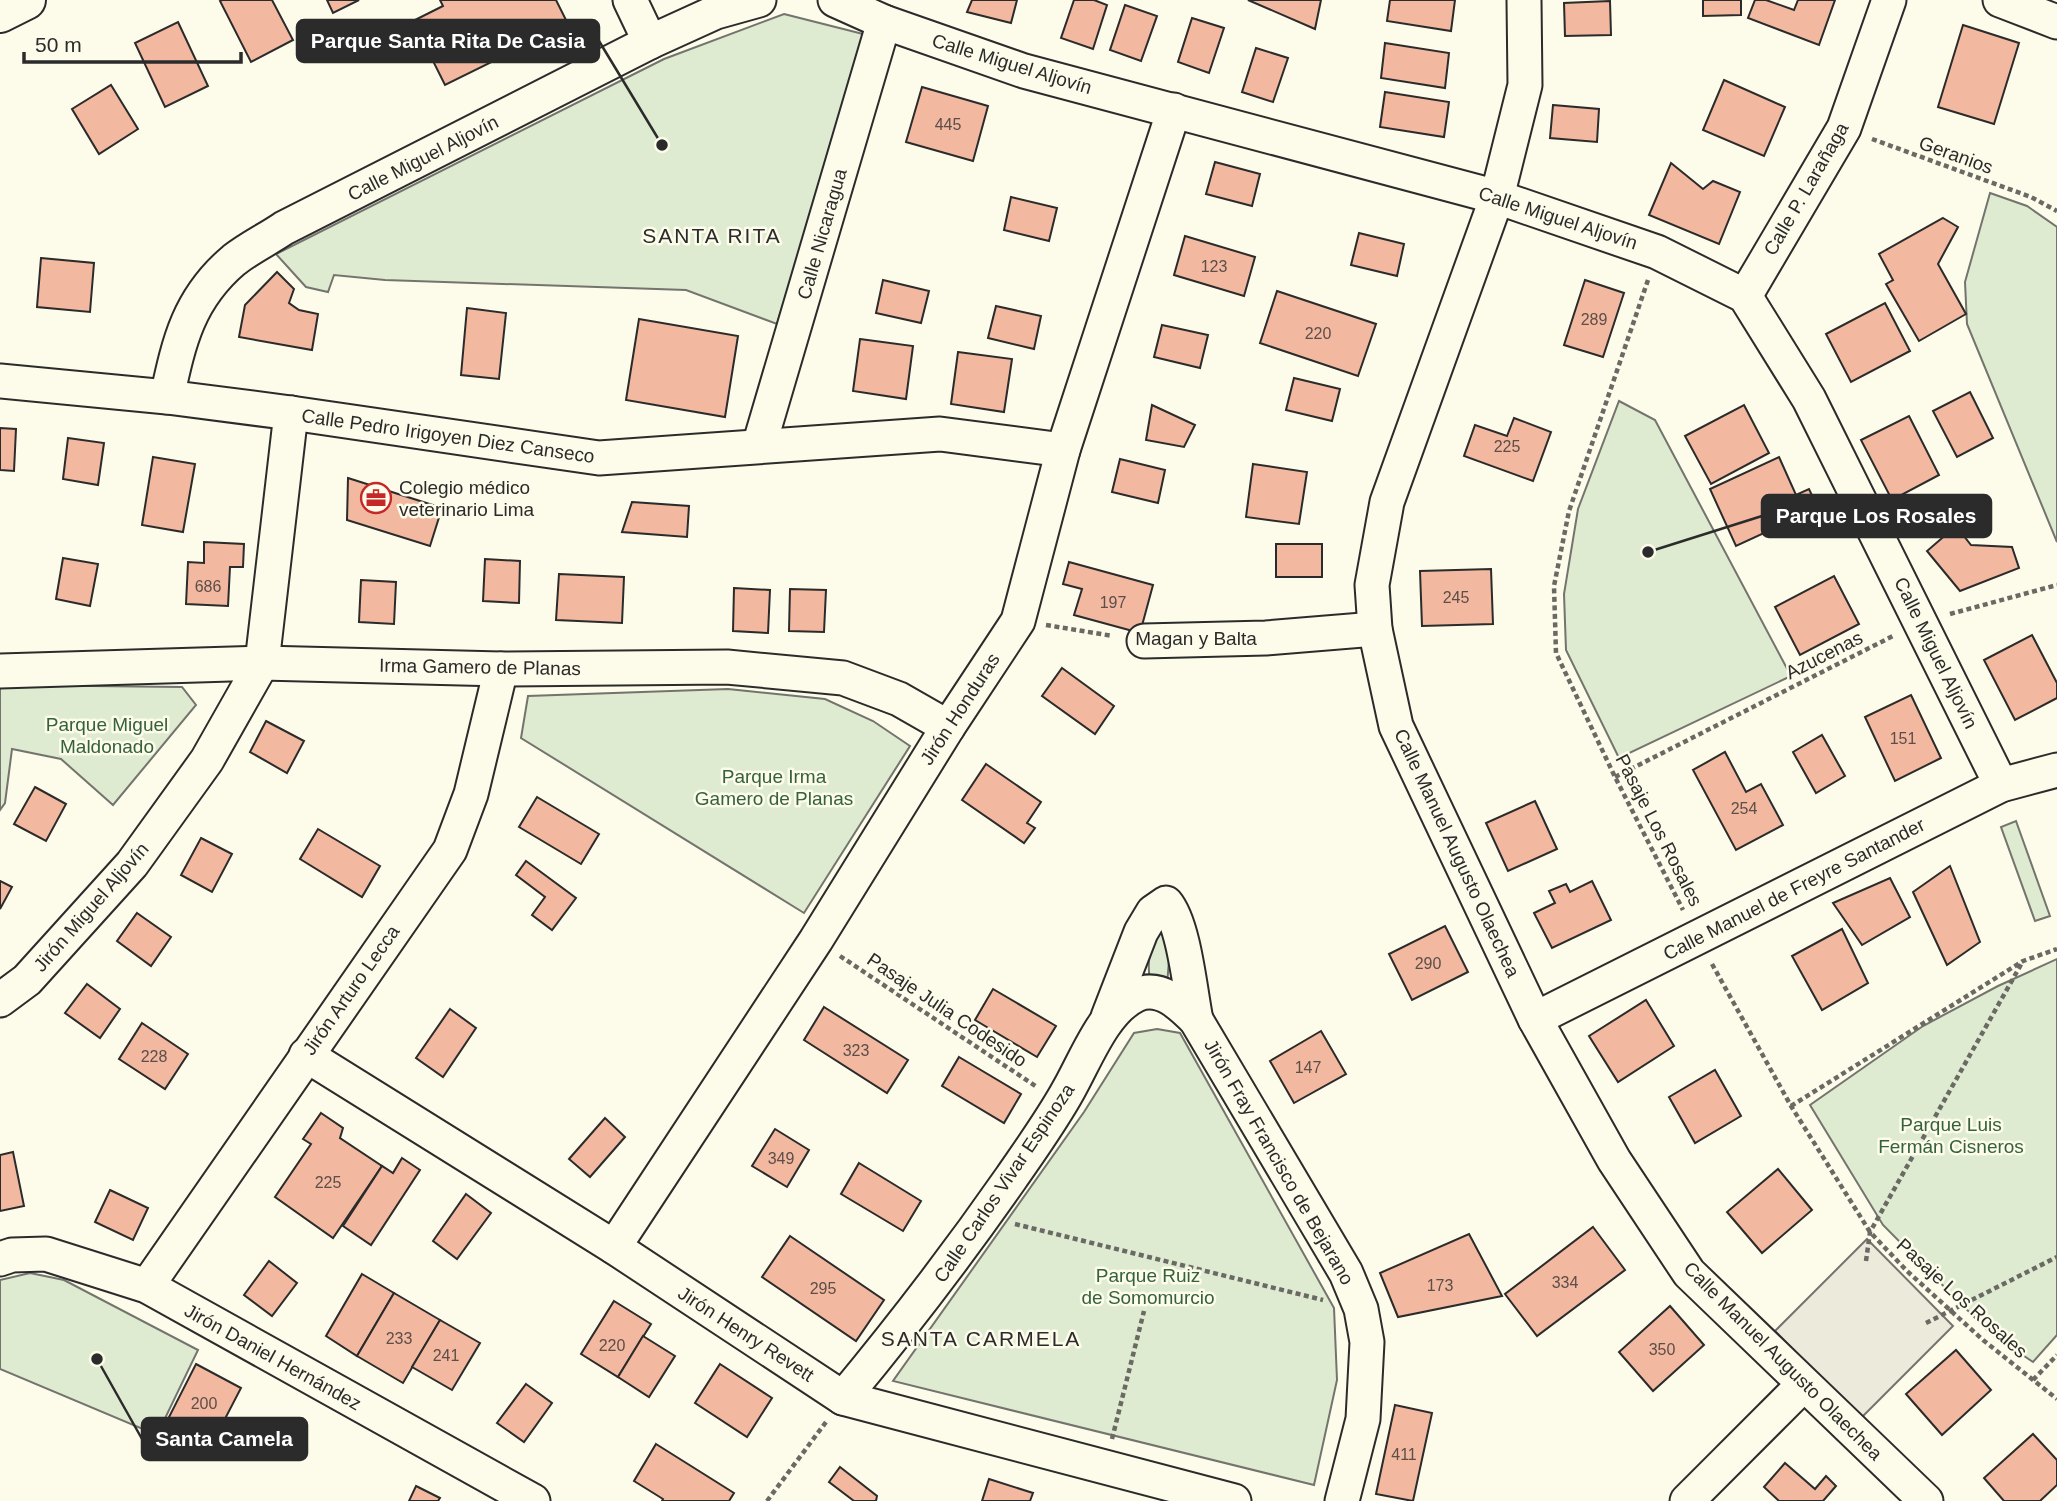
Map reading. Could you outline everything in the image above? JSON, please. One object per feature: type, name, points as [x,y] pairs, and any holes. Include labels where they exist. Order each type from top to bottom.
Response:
[{"type":"main road","points":[[0,13],[26,0]]},
{"type":"street","points":[[630,0],[650,42]]},
{"type":"street","name":"Calle Miguel Aljovín","points":[[167,397],[180,337],[201,295],[234,260],[284,228],[650,42],[716,12],[758,0]]},
{"type":"street","name":"Calle Miguel Aljovín","points":[[835,0],[884,22],[1024,71],[1497,197],[1657,251],[1745,296],[1809,399],[2001,785]]},
{"type":"street","name":"Calle Manuel Augusto Olaechea","points":[[1524,0],[1525,85],[1497,197],[1387,502],[1372,585],[1375,629],[1396,726],[1535,1019],[1614,1160],[1689,1273],[1926,1501]]},
{"type":"street","name":"Calle P. Larañaga","points":[[1745,296],[1844,128],[1889,0]]},
{"type":"street","points":[[2000,0],[2057,22]]},
{"type":"street","name":"Calle Nicaragua","points":[[759,446],[884,22]]},
{"type":"street","name":"Jirón Honduras","points":[[614,1247],[816,940],[948,727],[1018,621],[1063,450],[1174,110]]},
{"type":"street","name":"Calle Pedro Irigoyen Diez Canseco","points":[[0,382],[167,397],[599,458],[940,433],[1063,450]]},
{"type":"street","name":"Jirón Miguel Aljovín","points":[[0,1000],[27,980],[132,864],[207,760],[262,663],[291,413]]},
{"type":"street","name":"Magan y Balta","points":[[1144,642],[1266,638],[1375,629]]},
{"type":"street","name":"Irma Gamero de Planas","points":[[0,671],[262,663],[501,669],[727,667],[843,677],[899,699],[948,727]]},
{"type":"street","points":[[196,666],[220,696],[220,737]]},
{"type":"street","name":"Jirón Arturo Lecca","points":[[147,1286],[450,849],[471,794],[501,669]]},
{"type":"street","name":"Calle Manuel de Freyre Santander","points":[[1535,1019],[2001,785],[2057,770]]},
{"type":"street","points":[[1108,1017],[1141,932],[1153,912],[1166,903],[1173,911],[1181,939],[1185,1009]]},
{"type":"street","name":"Calle Carlos Vivar Espinoza","points":[[843,1398],[919,1305],[984,1216],[1062,1103],[1108,1017],[1137,995],[1153,993],[1185,1009]]},
{"type":"street","name":"Jirón Fray Francisco de Bejarano","points":[[1185,1009],[1346,1273],[1361,1309],[1367,1342],[1363,1419],[1342,1501]]},
{"type":"street","name":"Jirón Henry Revett","points":[[306,1055],[614,1247],[843,1398],[1234,1501]]},
{"type":"street","name":"Jirón Daniel Hernández","points":[[0,1259],[12,1255],[46,1254],[147,1286],[491,1491],[533,1501]]},
{"type":"street","points":[[1687,1501],[1803,1385]]},
{"type":"path","name":"Geranios","points":[[1844,128],[2031,197],[2057,212]]},
{"type":"path","name":"Pasaje Los Rosales","points":[[1657,251],[1569,510],[1555,586],[1556,653],[1615,777],[1698,938],[1791,1106],[1870,1232],[1907,1271],[1983,1340],[2057,1399]]},
{"type":"path","name":"Azucenas","points":[[1615,777],[1921,622],[2057,585]]},
{"type":"path","name":"Magan y Balta","points":[[1018,621],[1144,642]]},
{"type":"path","name":"Pasaje Julia Codesido","points":[[816,940],[1062,1103]]},
{"type":"path","points":[[1791,1106],[2023,961],[2057,949]]},
{"type":"path","points":[[1866,1261],[1870,1232],[2023,961]]},
{"type":"path","points":[[984,1216],[1361,1309]]},
{"type":"path","points":[[1926,1323],[2057,1257]]},
{"type":"path","points":[[1105,1467],[1144,1311]]},
{"type":"path","points":[[2033,1380],[2057,1355]]},
{"type":"path","points":[[767,1501],[843,1398]]},
{"type":"green space","points":[[784,14],[867,35],[777,324],[686,290],[385,280],[334,275],[328,292],[306,287],[276,254],[664,59]]},
{"type":"green space","points":[[1990,193],[2027,206],[2057,227],[2057,542],[1967,324],[1965,282]]},
{"type":"green space","points":[[1619,401],[1655,420],[1791,676],[1619,758],[1566,650],[1564,594],[1578,509]]},
{"type":"green space","name":"Parque Miguel Maldonado","points":[[0,685],[182,687],[196,705],[113,805],[61,759],[12,749],[5,803],[0,810]]},
{"type":"green space","name":"Parque Irma Gamero de Planas","points":[[728,689],[825,699],[873,721],[910,746],[804,913],[521,738],[528,696]]},
{"type":"green space","points":[[2016,821],[2050,916],[2035,921],[2001,827]]},
{"type":"green space","points":[[1160,932],[1164,933],[1170,948],[1167,985],[1150,981],[1150,955]]},
{"type":"green space","name":"Parque Luis Fermán Cisneros","points":[[2057,959],[2057,1335],[2033,1362],[1990,1333],[1883,1225],[1810,1105],[1923,1026],[1998,986]]},
{"type":"green space","name":"Parque Ruiz de Somomurcio","points":[[1157,1029],[1180,1033],[1334,1308],[1337,1380],[1314,1485],[893,1381],[1084,1112],[1134,1033]]},
{"type":"green space","points":[[30,1273],[64,1280],[198,1350],[157,1435],[0,1369],[0,1280]]},
{"type":"shaded area","points":[[1867,1239],[1953,1326],[1861,1418],[1775,1331]]},
{"type":"building","points":[[272,0],[293,40],[251,62],[220,1]]},
{"type":"building","points":[[327,0],[359,0],[333,13]]},
{"type":"building","points":[[440,0],[556,0],[568,24],[445,85],[413,21],[443,6]]},
{"type":"building","points":[[972,0],[1017,0],[1011,23],[967,12]]},
{"type":"building","points":[[1074,0],[1094,0],[1107,5],[1093,49],[1061,38]]},
{"type":"building","points":[[1248,0],[1321,0],[1315,29]]},
{"type":"building","points":[[1390,0],[1455,0],[1451,31],[1387,21]]},
{"type":"building","points":[[1703,0],[1741,0],[1741,15],[1703,16]]},
{"type":"building","points":[[1755,0],[1766,0],[1794,10],[1798,0],[1835,0],[1819,45],[1748,18]]},
{"type":"building","points":[[1610,1],[1611,35],[1565,36],[1564,3]]},
{"type":"building","points":[[1125,5],[1157,16],[1141,61],[1110,50]]},
{"type":"building","points":[[1192,18],[1224,28],[1209,73],[1178,62]]},
{"type":"building","points":[[178,22],[208,86],[165,107],[135,43]]},
{"type":"building","points":[[1963,25],[2019,43],[1994,124],[1938,107]]},
{"type":"building","points":[[1385,43],[1449,53],[1445,88],[1381,78]]},
{"type":"building","points":[[1256,48],[1288,58],[1273,102],[1242,92]]},
{"type":"building","points":[[1724,80],[1785,107],[1764,156],[1703,130]]},
{"type":"building","points":[[111,85],[138,129],[99,154],[72,109]]},
{"type":"building","points":[[922,87],[988,106],[973,161],[906,142]]},
{"type":"building","points":[[1385,92],[1449,102],[1444,137],[1380,127]]},
{"type":"building","points":[[1553,105],[1599,109],[1597,142],[1550,138]]},
{"type":"building","points":[[1215,162],[1260,174],[1252,206],[1206,194]]},
{"type":"building","points":[[1671,163],[1703,189],[1713,181],[1740,192],[1719,244],[1649,215]]},
{"type":"building","points":[[1011,197],[1057,208],[1049,241],[1004,230]]},
{"type":"building","points":[[1943,218],[1958,227],[1938,264],[1966,314],[1919,341],[1886,284],[1893,280],[1879,254]]},
{"type":"building","points":[[1359,233],[1404,244],[1397,276],[1351,265]]},
{"type":"building","points":[[1185,236],[1255,257],[1244,296],[1174,275]]},
{"type":"building","points":[[41,258],[94,263],[90,312],[37,307]]},
{"type":"building","points":[[277,272],[294,289],[289,303],[299,310],[318,314],[312,350],[239,337],[245,305]]},
{"type":"building","points":[[883,280],[929,291],[921,323],[876,313]]},
{"type":"building","points":[[1585,280],[1624,293],[1603,357],[1564,345]]},
{"type":"building","points":[[1277,291],[1376,324],[1358,376],[1260,343]]},
{"type":"building","points":[[1885,303],[1910,351],[1851,382],[1826,334]]},
{"type":"building","points":[[996,306],[1041,316],[1034,349],[988,338]]},
{"type":"building","points":[[467,308],[506,313],[499,379],[461,375]]},
{"type":"building","points":[[639,319],[738,336],[725,417],[626,400]]},
{"type":"building","points":[[1162,325],[1208,335],[1200,368],[1154,357]]},
{"type":"building","points":[[860,339],[913,346],[906,399],[853,391]]},
{"type":"building","points":[[958,352],[1012,359],[1004,412],[951,404]]},
{"type":"building","points":[[1294,378],[1340,389],[1332,421],[1286,410]]},
{"type":"building","points":[[1970,392],[1993,438],[1957,457],[1933,411]]},
{"type":"building","points":[[1152,405],[1195,425],[1184,447],[1146,440]]},
{"type":"building","points":[[1744,405],[1769,453],[1711,484],[1685,436]]},
{"type":"building","points":[[1909,416],[1939,475],[1892,500],[1861,440]]},
{"type":"building","points":[[1514,418],[1551,432],[1533,481],[1464,456],[1475,425],[1507,436]]},
{"type":"building","points":[[0,428],[16,429],[14,471],[0,470]]},
{"type":"building","points":[[68,438],[104,443],[98,485],[63,479]]},
{"type":"building","points":[[153,457],[195,464],[183,532],[142,525]]},
{"type":"building","points":[[1779,457],[1796,495],[1809,489],[1818,508],[1736,546],[1710,489]]},
{"type":"building","points":[[1120,459],[1165,470],[1158,503],[1112,492]]},
{"type":"building","points":[[1253,464],[1307,472],[1299,524],[1246,517]]},
{"type":"building","points":[[348,478],[442,508],[430,546],[347,520]]},
{"type":"building","points":[[632,502],[689,506],[687,537],[622,532]]},
{"type":"building","points":[[1956,526],[1971,545],[2012,547],[2019,568],[1960,591],[1927,551]]},
{"type":"building","points":[[204,542],[244,544],[243,567],[230,567],[228,606],[186,604],[188,562],[204,563]]},
{"type":"building","points":[[1276,544],[1322,544],[1322,577],[1276,577]]},
{"type":"building","points":[[63,558],[98,564],[90,606],[56,599]]},
{"type":"building","points":[[485,559],[520,561],[519,603],[483,601]]},
{"type":"building","points":[[1069,562],[1153,585],[1140,633],[1074,615],[1082,589],[1063,584]]},
{"type":"building","points":[[1491,569],[1493,624],[1422,626],[1420,571]]},
{"type":"building","points":[[559,574],[624,577],[622,623],[556,620]]},
{"type":"building","points":[[1834,576],[1859,624],[1800,655],[1775,607]]},
{"type":"building","points":[[361,580],[396,582],[394,624],[359,622]]},
{"type":"building","points":[[734,588],[770,590],[768,633],[733,631]]},
{"type":"building","points":[[790,589],[826,590],[824,632],[789,631]]},
{"type":"building","points":[[2032,635],[2057,683],[2057,698],[2015,720],[1984,660]]},
{"type":"building","points":[[1062,668],[1114,706],[1095,734],[1042,696]]},
{"type":"building","points":[[1911,695],[1941,758],[1895,781],[1865,717]]},
{"type":"building","points":[[266,721],[304,741],[287,773],[250,752]]},
{"type":"building","points":[[1822,735],[1845,776],[1816,793],[1793,752]]},
{"type":"building","points":[[1725,752],[1746,792],[1761,784],[1783,825],[1736,850],[1693,770]]},
{"type":"building","points":[[986,764],[1041,802],[1027,823],[1035,828],[1024,843],[962,800]]},
{"type":"building","points":[[35,787],[66,804],[46,841],[14,824]]},
{"type":"building","points":[[537,797],[599,834],[581,864],[519,827]]},
{"type":"building","points":[[1535,801],[1557,849],[1508,871],[1486,823]]},
{"type":"building","points":[[318,829],[380,866],[362,897],[300,859]]},
{"type":"building","points":[[201,838],[232,854],[212,892],[181,875]]},
{"type":"building","points":[[526,861],[576,898],[552,930],[532,915],[545,897],[516,875]]},
{"type":"building","points":[[1950,866],[1980,942],[1947,965],[1913,892]]},
{"type":"building","points":[[1890,878],[1910,917],[1862,945],[1833,903]]},
{"type":"building","points":[[0,881],[12,887],[0,909]]},
{"type":"building","points":[[1592,881],[1611,920],[1552,948],[1534,913],[1555,903],[1549,891],[1566,884],[1570,892]]},
{"type":"building","points":[[137,913],[171,937],[151,966],[117,941]]},
{"type":"building","points":[[1445,926],[1468,972],[1412,1000],[1389,954]]},
{"type":"building","points":[[1842,929],[1868,983],[1822,1010],[1792,956]]},
{"type":"building","points":[[87,984],[120,1009],[100,1038],[65,1013]]},
{"type":"building","points":[[993,989],[1056,1026],[1037,1057],[975,1020]]},
{"type":"building","points":[[1646,1000],[1674,1046],[1618,1082],[1589,1036]]},
{"type":"building","points":[[824,1007],[908,1060],[887,1093],[804,1040]]},
{"type":"building","points":[[450,1009],[476,1028],[443,1077],[416,1058]]},
{"type":"building","points":[[142,1023],[188,1054],[165,1089],[119,1059]]},
{"type":"building","points":[[1321,1031],[1346,1074],[1294,1103],[1270,1061]]},
{"type":"building","points":[[959,1057],[1021,1094],[1004,1123],[942,1086]]},
{"type":"building","points":[[1715,1070],[1741,1116],[1695,1143],[1669,1097]]},
{"type":"building","points":[[321,1113],[343,1128],[340,1138],[382,1166],[333,1238],[275,1197],[311,1144],[303,1139]]},
{"type":"building","points":[[605,1118],[625,1137],[590,1177],[569,1159]]},
{"type":"building","points":[[775,1129],[809,1150],[787,1187],[752,1166]]},
{"type":"building","points":[[13,1152],[24,1206],[0,1211],[0,1155]]},
{"type":"building","points":[[402,1158],[420,1170],[371,1245],[343,1226],[382,1166],[393,1173]]},
{"type":"building","points":[[859,1163],[921,1201],[903,1231],[841,1194]]},
{"type":"building","points":[[1778,1169],[1812,1210],[1762,1253],[1727,1212]]},
{"type":"building","points":[[110,1190],[148,1208],[133,1240],[95,1222]]},
{"type":"building","points":[[466,1194],[491,1213],[457,1259],[433,1241]]},
{"type":"building","points":[[1593,1227],[1625,1270],[1537,1336],[1505,1294]]},
{"type":"building","points":[[1469,1234],[1502,1296],[1398,1317],[1380,1273]]},
{"type":"building","points":[[790,1236],[884,1300],[856,1341],[762,1277]]},
{"type":"building","points":[[269,1261],[297,1283],[272,1316],[244,1295]]},
{"type":"building","points":[[362,1274],[394,1293],[357,1356],[326,1336]]},
{"type":"building","points":[[394,1293],[440,1320],[403,1383],[357,1356]]},
{"type":"building","points":[[614,1301],[651,1324],[618,1377],[581,1354]]},
{"type":"building","points":[[1670,1306],[1704,1345],[1653,1391],[1619,1352]]},
{"type":"building","points":[[440,1320],[480,1343],[452,1390],[412,1367]]},
{"type":"building","points":[[643,1336],[675,1356],[649,1397],[618,1377]]},
{"type":"building","points":[[1956,1350],[1991,1390],[1942,1435],[1906,1394]]},
{"type":"building","points":[[196,1364],[241,1388],[213,1442],[168,1419]]},
{"type":"building","points":[[720,1364],[772,1398],[747,1437],[695,1403]]},
{"type":"building","points":[[526,1384],[552,1403],[524,1442],[497,1423]]},
{"type":"building","points":[[1395,1405],[1432,1413],[1413,1501],[1376,1494]]},
{"type":"building","points":[[2033,1434],[2057,1460],[2057,1485],[2040,1501],[2004,1501],[1984,1478]]},
{"type":"building","points":[[656,1444],[734,1493],[729,1501],[662,1501],[663,1499],[634,1481]]},
{"type":"building","points":[[1785,1463],[1815,1489],[1826,1476],[1836,1486],[1823,1501],[1779,1501],[1764,1487]]},
{"type":"building","points":[[840,1467],[877,1496],[876,1501],[854,1501],[829,1482]]},
{"type":"building","points":[[989,1479],[1033,1493],[1030,1501],[982,1501]]},
{"type":"building","points":[[416,1486],[440,1498],[438,1501],[409,1501]]},
{"type":"place","name":"Parque Santa Rita De Casia","points":[[662,145]]},
{"type":"place","name":"Colegio médico veterinario Lima","points":[[376,498]]},
{"type":"place","name":"Parque Los Rosales","points":[[1648,552]]},
{"type":"place","name":"Santa Camela","points":[[97,1359]]},
{"type":"district","name":"SANTA RITA","points":[[712,235]]},
{"type":"district","name":"SANTA CARMELA","points":[[981,1338]]}]
